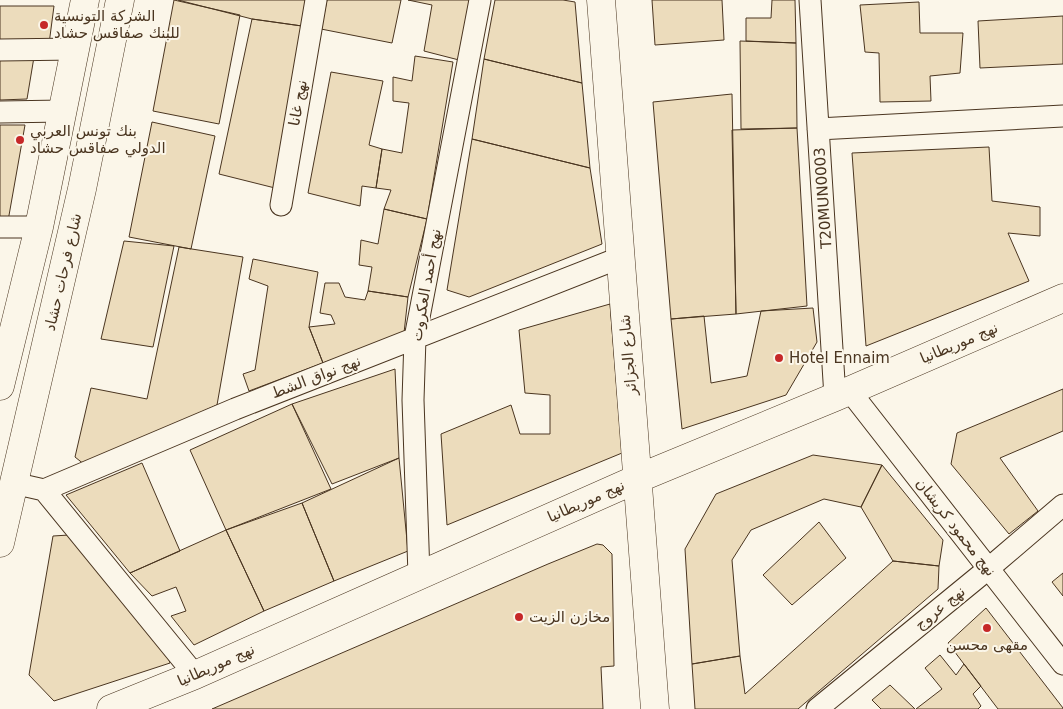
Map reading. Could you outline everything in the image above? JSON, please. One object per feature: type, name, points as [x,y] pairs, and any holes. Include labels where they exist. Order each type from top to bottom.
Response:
[{"type":"street","points":[[0,386],[39,227],[85,0]]},
{"type":"street","name":"شارع فرحات حشاد","points":[[0,543],[82,189],[120,0]]},
{"type":"street","name":"نهج غانا","points":[[281,206],[316,0]]},
{"type":"street","name":"نهج أحمد العكروت","points":[[419,574],[412,400],[416,338],[480,0]]},
{"type":"street","name":"شارع الجزائر","points":[[601,0],[620,258],[639,478],[654,709]]},
{"type":"street","name":"T20MUN0003","points":[[810,0],[818,130],[842,394]]},
{"type":"street","points":[[0,50],[76,49]]},
{"type":"street","points":[[0,112],[63,111]]},
{"type":"street","points":[[818,130],[1063,116]]},
{"type":"street","points":[[0,227],[39,227]]},
{"type":"street","name":"نهج نواق الشط","points":[[44,490],[235,409],[620,258]]},
{"type":"street","name":"نهج موريطانيا","points":[[111,709],[195,675],[639,478],[842,394],[1063,298]]},
{"type":"street","name":"نهج محمود كريشان","points":[[842,394],[988,569],[1063,664]]},
{"type":"street","points":[[13,483],[44,490],[195,675]]},
{"type":"street","name":"نهج عروج","points":[[817,709],[1063,505]]},
{"type":"building","points":[[174,0],[240,15],[219,124],[153,111]]},
{"type":"building","points":[[178,0],[306,0],[302,26],[252,19]]},
{"type":"building","points":[[327,0],[401,0],[392,43],[321,29]]},
{"type":"building","points":[[408,0],[473,0],[459,60],[424,51],[432,5]]},
{"type":"building","points":[[495,0],[563,0],[575,2],[582,83],[484,59]]},
{"type":"building","points":[[652,0],[722,0],[724,40],[655,45]]},
{"type":"building","points":[[772,0],[795,0],[796,43],[746,41],[746,18],[771,18]]},
{"type":"building","points":[[919,2],[920,33],[963,33],[960,73],[930,76],[931,101],[880,102],[879,53],[865,52],[860,5]]},
{"type":"building","points":[[0,6],[54,6],[49,44],[0,44]]},
{"type":"building","points":[[1063,16],[1063,64],[980,68],[978,21]]},
{"type":"building","points":[[252,19],[302,26],[275,188],[219,174]]},
{"type":"building","points":[[740,41],[796,43],[797,128],[741,129]]},
{"type":"building","points":[[415,56],[453,62],[427,219],[384,209],[391,190],[376,188],[382,149],[402,153],[409,103],[393,101],[393,77],[412,81]]},
{"type":"building","points":[[34,57],[27,99],[0,100],[0,58]]},
{"type":"building","points":[[484,59],[582,83],[590,168],[472,139]]},
{"type":"building","points":[[331,72],[383,81],[369,145],[382,149],[376,188],[362,186],[360,206],[308,193]]},
{"type":"building","points":[[732,94],[736,314],[671,319],[653,102]]},
{"type":"building","points":[[152,122],[215,136],[191,249],[129,237]]},
{"type":"building","points":[[0,125],[25,125],[8,221],[0,221]]},
{"type":"building","points":[[797,128],[807,306],[736,314],[732,130]]},
{"type":"building","points":[[472,139],[590,168],[602,244],[469,297],[447,290]]},
{"type":"building","points":[[989,147],[992,201],[1040,207],[1040,236],[1008,233],[1029,281],[866,346],[852,153]]},
{"type":"building","points":[[384,209],[427,219],[408,297],[368,291],[372,267],[359,265],[361,240],[378,244]]},
{"type":"building","points":[[124,241],[174,246],[153,347],[101,339]]},
{"type":"building","points":[[179,247],[243,257],[217,405],[85,465],[75,457],[91,388],[147,399]]},
{"type":"building","points":[[253,259],[318,272],[309,327],[323,363],[249,391],[243,374],[255,370],[268,286],[249,279]]},
{"type":"building","points":[[325,283],[339,283],[345,297],[365,300],[368,291],[408,297],[404,333],[323,363],[309,327],[335,324],[331,315],[320,313]]},
{"type":"building","points":[[610,304],[622,453],[447,525],[441,434],[511,405],[520,434],[550,434],[550,395],[525,393],[519,330]]},
{"type":"building","points":[[813,308],[817,342],[786,395],[682,429],[671,319],[704,316],[711,383],[747,376],[761,311]]},
{"type":"building","points":[[395,369],[399,458],[332,484],[292,404]]},
{"type":"building","points":[[1063,389],[1063,431],[1000,458],[1038,511],[1009,534],[951,464],[957,433]]},
{"type":"building","points":[[292,404],[331,489],[226,530],[190,450]]},
{"type":"building","points":[[813,455],[882,465],[861,507],[824,499],[751,530],[732,560],[740,656],[692,664],[685,549],[716,494]]},
{"type":"building","points":[[399,458],[408,551],[334,581],[302,503]]},
{"type":"building","points":[[142,463],[180,551],[130,573],[66,495]]},
{"type":"building","points":[[882,465],[943,540],[939,566],[893,561],[861,507]]},
{"type":"building","points":[[302,503],[334,581],[264,611],[226,530]]},
{"type":"building","points":[[819,522],[846,558],[792,605],[763,575]]},
{"type":"building","points":[[226,530],[264,611],[194,645],[171,616],[186,611],[176,587],[152,596],[130,573]]},
{"type":"building","points":[[69,535],[166,650],[170,663],[54,701],[29,675],[53,536]]},
{"type":"building","name":"مخازن الزيت","points":[[597,544],[603,545],[612,554],[614,666],[601,667],[603,709],[212,709],[548,564]]},
{"type":"building","points":[[893,561],[939,566],[938,589],[798,709],[695,709],[692,664],[740,656],[745,694]]},
{"type":"building","points":[[1063,573],[1063,596],[1052,582]]},
{"type":"building","points":[[986,608],[1063,709],[998,709],[948,643]]},
{"type":"building","points":[[940,655],[956,675],[964,664],[981,686],[973,694],[981,706],[978,709],[916,709],[942,689],[925,668]]},
{"type":"building","points":[[890,685],[915,709],[881,709],[872,700]]},
{"type":"place","name":"الشركة التونسية للبنك صفاقس حشاد","points":[[44,25]]},
{"type":"place","name":"بنك تونس العربي الدولي صفاقس حشاد","points":[[20,140]]},
{"type":"place","name":"Hotel Ennaim","points":[[779,358]]},
{"type":"place","name":"مخازن الزيت","points":[[519,617]]},
{"type":"place","name":"مقهى محسن","points":[[987,628]]}]
